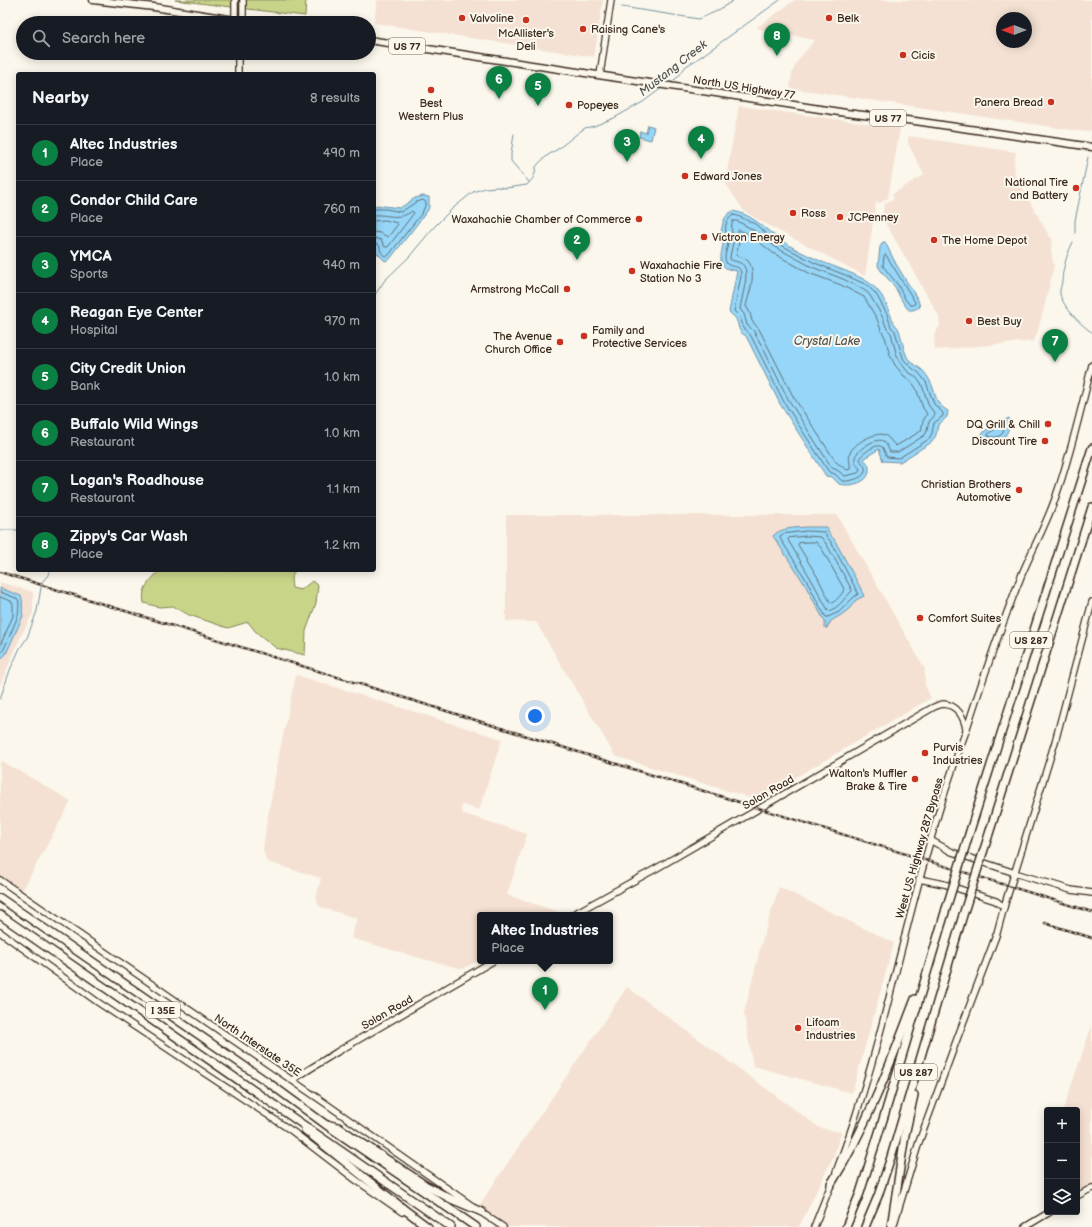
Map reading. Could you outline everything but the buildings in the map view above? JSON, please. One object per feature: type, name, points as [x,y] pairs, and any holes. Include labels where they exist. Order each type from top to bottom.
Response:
[{"type":"highway","name":"US 287","points":[[846,1227],[862,1186],[970,831],[1092,448]]},
{"type":"highway","name":"US 287","points":[[865,1227],[878,1196],[891,1157],[963,916],[1092,507]]},
{"type":"highway","name":"I 35E","points":[[0,898],[476,1227]]},
{"type":"highway","name":"I 35E","points":[[0,915],[451,1227]]},
{"type":"highway","points":[[831,1184],[845,1162],[866,1120],[917,993],[924,983]]},
{"type":"highway","points":[[892,1227],[905,1135],[928,1030]]},
{"type":"highway","points":[[259,1094],[428,1227]]},
{"type":"highway","points":[[325,1124],[338,1127],[425,1185],[451,1199],[482,1212]]},
{"type":"main road","points":[[93,0],[154,7],[209,16]]},
{"type":"main road","name":"North US Highway 77","points":[[376,41],[846,113],[946,125],[1092,147]]},
{"type":"street","points":[[235,0],[238,16]]},
{"type":"street","points":[[240,16],[242,0]]},
{"type":"street","points":[[600,75],[611,0]]},
{"type":"street","points":[[238,60],[238,72]]},
{"type":"street","name":"West US Highway 287 Bypass","points":[[814,1227],[847,1142],[872,1058],[919,879],[944,794],[988,663],[1019,582],[1056,497],[1075,433],[1092,365]]},
{"type":"street","points":[[892,1227],[919,1142],[997,933],[1055,742],[1092,602]]},
{"type":"street","name":"Solon Road","points":[[577,912],[657,868],[932,708],[944,704],[953,708],[962,716],[966,729]]},
{"type":"street","points":[[930,840],[952,852],[1071,890],[1092,893]]},
{"type":"street","points":[[919,879],[944,884],[996,901],[1004,907]]},
{"type":"street","name":"North Interstate 35E","points":[[0,880],[503,1227]]},
{"type":"street","points":[[0,932],[99,1003],[292,1131],[356,1180],[424,1227]]},
{"type":"street","name":"Solon Road","points":[[292,1080],[488,964]]},
{"type":"street","points":[[1080,1194],[1092,1188]]},
{"type":"street","points":[[1025,1227],[1045,1215]]},
{"type":"shaded area","points":[[377,0],[603,0],[594,57],[376,23],[375,16]]},
{"type":"shaded area","points":[[795,0],[1092,0],[1092,130],[1086,132],[790,88],[792,73],[798,60],[815,40],[756,28]]},
{"type":"shaded area","points":[[739,106],[900,128],[888,198],[880,203],[876,202],[865,276],[744,211],[725,182]]},
{"type":"shaded area","points":[[908,136],[1016,152],[1014,163],[1015,175],[1049,236],[1052,238],[1051,250],[1054,267],[1034,341],[935,350],[934,336],[940,325],[939,316],[882,217],[884,205],[894,198],[892,194],[924,175],[908,143]]},
{"type":"shaded area","points":[[506,515],[837,515],[925,669],[925,685],[931,698],[757,800],[615,756],[536,622],[506,621]]},
{"type":"shaded area","points":[[0,582],[33,592],[33,613],[21,636],[0,685]]},
{"type":"shaded area","points":[[296,675],[502,739],[479,810],[462,805],[462,813],[527,834],[507,895],[559,912],[477,912],[477,961],[463,969],[351,938],[357,918],[319,906],[316,899],[321,878],[267,862],[263,850],[280,750]]},
{"type":"shaded area","points":[[2,761],[71,801],[22,891],[0,875],[0,764]]},
{"type":"shaded area","points":[[779,887],[894,943],[852,1093],[753,1066],[744,1013],[762,941]]},
{"type":"shaded area","points":[[627,987],[820,1128],[841,1132],[834,1155],[799,1227],[507,1227],[478,1207]]},
{"type":"shaded area","points":[[1092,1025],[1092,1186],[1080,1190],[1080,1107],[1064,1107]]},
{"type":"green space","points":[[175,0],[306,0],[305,16]]},
{"type":"green space","points":[[158,572],[294,572],[291,579],[292,588],[301,590],[312,581],[318,585],[316,603],[306,631],[305,655],[276,648],[256,632],[248,622],[228,628],[189,615],[173,606],[159,607],[144,603],[143,597],[145,588]]},
{"type":"water","points":[[648,125],[654,127],[651,140],[639,137],[640,131],[646,133]]},
{"type":"water","points":[[423,196],[429,197],[428,210],[390,259],[385,261],[377,253],[376,205],[400,208],[415,198]]},
{"type":"water","name":"Crystal Lake","points":[[733,211],[747,215],[798,251],[858,276],[873,285],[881,295],[894,323],[899,329],[907,357],[925,373],[929,379],[936,398],[943,408],[948,411],[947,417],[938,425],[936,435],[932,442],[900,462],[883,461],[879,449],[863,459],[868,463],[869,472],[864,480],[855,484],[839,484],[832,477],[826,476],[780,404],[746,336],[740,331],[736,319],[729,312],[737,271],[728,269],[723,266],[721,262],[723,237],[721,232],[725,217]]},
{"type":"water","points":[[883,242],[885,242],[896,264],[918,300],[920,307],[909,310],[902,301],[895,287],[878,266],[880,247]]},
{"type":"water","points":[[1009,418],[1011,422],[1009,428],[1001,440],[998,442],[993,442],[982,437],[982,434],[986,430]]},
{"type":"water","points":[[807,527],[828,528],[829,533],[834,539],[864,596],[856,600],[849,609],[831,621],[827,628],[825,628],[825,622],[804,583],[773,536],[784,529]]},
{"type":"water","points":[[0,588],[21,596],[23,616],[6,654],[0,660]]},
{"type":"waterway","points":[[622,7],[699,19],[717,11],[734,0]]},
{"type":"waterway","name":"Mustang Creek","points":[[669,83],[677,78],[686,66],[780,0]]},
{"type":"waterway","name":"Mustang Creek","points":[[376,293],[385,280],[409,257],[434,227],[452,209],[473,192],[485,188],[506,188],[527,185],[533,178],[536,167],[539,163],[578,133],[585,128],[614,118],[643,102],[663,87]]},
{"type":"waterway","points":[[514,134],[511,161],[529,182]]},
{"type":"waterway","points":[[1075,233],[1075,221],[1088,157]]},
{"type":"waterway","points":[[1073,242],[1065,264],[1060,294],[1064,304],[1073,315],[1083,326],[1092,332]]},
{"type":"waterway","points":[[0,530],[16,530]]},
{"type":"waterway","name":"Mustang Creek","points":[[0,699],[10,670],[20,648],[27,638],[37,611],[42,582],[49,572]]},
{"type":"railway","points":[[0,572],[1092,912]]},
{"type":"railway","points":[[1045,923],[1092,938]]},
{"type":"place","name":"Valvoline","points":[[462,18]]},
{"type":"place","name":"Belk","points":[[829,18]]},
{"type":"place","name":"McAllister's Deli","points":[[526,20]]},
{"type":"place","name":"Raising Cane's","points":[[583,29]]},
{"type":"place","name":"Cicis","points":[[903,55]]},
{"type":"place","name":"Zippy's Car Wash","points":[[777,56]]},
{"type":"place","name":"Best Western Plus","points":[[431,90]]},
{"type":"place","name":"Buffalo Wild Wings","points":[[499,99]]},
{"type":"place","name":"Panera Bread","points":[[1051,102]]},
{"type":"place","name":"Popeyes","points":[[569,105]]},
{"type":"place","name":"City Credit Union","points":[[538,106]]},
{"type":"place","name":"Reagan Eye Center","points":[[701,159]]},
{"type":"place","name":"YMCA","points":[[627,162]]},
{"type":"place","name":"Edward Jones","points":[[685,176]]},
{"type":"place","name":"National Tire and Battery","points":[[1076,188]]},
{"type":"place","name":"Ross","points":[[793,213]]},
{"type":"place","name":"JCPenney","points":[[840,217]]},
{"type":"place","name":"Waxahachie Chamber of Commerce","points":[[639,219]]},
{"type":"place","name":"Victron Energy","points":[[704,237]]},
{"type":"place","name":"The Home Depot","points":[[934,240]]},
{"type":"place","name":"Condor Child Care","points":[[577,260]]},
{"type":"place","name":"Waxahachie Fire Station No 3","points":[[632,271]]},
{"type":"place","name":"Armstrong McCall","points":[[567,289]]},
{"type":"place","name":"Best Buy","points":[[969,321]]},
{"type":"place","name":"Family and Protective Services","points":[[584,336]]},
{"type":"place","name":"The Avenue Church Office","points":[[560,342]]},
{"type":"place","name":"Logan's Roadhouse","points":[[1055,362]]},
{"type":"place","name":"DQ Grill & Chill","points":[[1048,424]]},
{"type":"place","name":"Discount Tire","points":[[1045,441]]},
{"type":"place","name":"Christian Brothers Automotive","points":[[1019,490]]},
{"type":"place","name":"Comfort Suites","points":[[920,618]]},
{"type":"place","name":"Purvis Industries","points":[[925,753]]},
{"type":"place","name":"Walton's Muffler Brake & Tire","points":[[915,779]]},
{"type":"place","name":"Altec Industries","points":[[545,1010]]},
{"type":"place","name":"Lifoam Industries","points":[[798,1028]]}]
